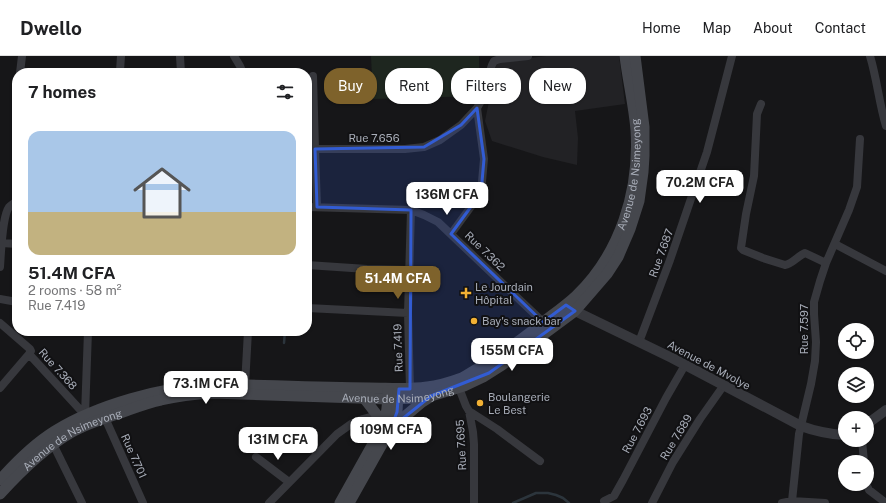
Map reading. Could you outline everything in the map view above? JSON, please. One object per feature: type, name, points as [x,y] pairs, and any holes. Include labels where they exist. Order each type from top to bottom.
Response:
[{"type":"main road","name":"Avenue de Nsimeyong","points":[[0,494],[35,458],[53,444],[72,432],[105,418],[161,400],[198,394],[219,393],[364,398],[426,388],[466,376],[484,366],[513,346],[543,322],[571,308],[588,283],[600,269],[609,254],[623,224],[630,198],[635,170],[636,143],[635,121],[625,56]]},
{"type":"main road","name":"Avenue de Nsimeyong","points":[[1,478],[20,458],[45,438],[67,424],[85,415],[157,392],[196,385],[212,384],[339,388],[431,396],[459,388],[489,373],[571,308],[606,274],[618,256],[630,229],[639,201],[643,172],[644,127],[634,56]]},
{"type":"main road","points":[[349,503],[387,427],[385,419],[396,393]]},
{"type":"main road","points":[[340,503],[387,427],[431,396]]},
{"type":"main road","points":[[364,398],[387,427]]},
{"type":"street","points":[[21,68],[22,56]]},
{"type":"street","points":[[120,68],[121,56]]},
{"type":"street","points":[[180,56],[181,68]]},
{"type":"street","points":[[234,56],[241,68]]},
{"type":"street","name":"Rue 7.656","points":[[315,149],[405,149],[424,147],[440,140],[461,125],[477,108],[485,94],[489,74],[494,61],[528,56]]},
{"type":"street","name":"Rue 7.687","points":[[639,342],[670,260],[707,152],[732,56]]},
{"type":"street","points":[[870,56],[875,72],[881,111],[886,126]]},
{"type":"street","points":[[313,76],[317,207]]},
{"type":"street","points":[[762,104],[757,114],[754,176],[741,248],[763,258],[785,265],[805,254],[826,262]]},
{"type":"street","points":[[451,234],[481,193],[484,159],[477,108]]},
{"type":"street","name":"Rue 7.597","points":[[792,501],[799,434],[815,361],[816,342],[814,302],[826,262],[835,244],[857,187],[860,139]]},
{"type":"street","points":[[0,206],[12,204]]},
{"type":"street","points":[[0,267],[5,215],[12,205]]},
{"type":"street","name":"Rue 7.362","points":[[312,207],[410,210],[431,218],[438,222],[451,234],[543,322]]},
{"type":"street","name":"Rue 7.419","points":[[396,393],[408,313],[410,210]]},
{"type":"street","points":[[2,244],[12,244]]},
{"type":"street","points":[[835,244],[886,271]]},
{"type":"street","points":[[312,265],[409,270]]},
{"type":"street","points":[[0,299],[12,301]]},
{"type":"street","points":[[312,308],[408,313]]},
{"type":"street","name":"Avenue de Mvolye","points":[[571,308],[724,385],[801,426],[826,434],[838,435]]},
{"type":"street","name":"Rue 7.368","points":[[0,323],[12,333]]},
{"type":"street","name":"Rue 7.368","points":[[15,336],[30,349],[31,351],[29,354],[85,415]]},
{"type":"street","points":[[85,415],[88,336]]},
{"type":"street","points":[[245,385],[248,336]]},
{"type":"street","points":[[0,388],[29,354]]},
{"type":"street","name":"Rue 7.693","points":[[604,501],[614,496],[617,491],[685,365]]},
{"type":"street","name":"Rue 7.689","points":[[652,503],[673,462],[700,419],[724,385]]},
{"type":"street","name":"Rue 7.695","points":[[459,388],[466,406],[470,411],[474,444],[474,503]]},
{"type":"street","points":[[874,419],[886,410]]},
{"type":"street","points":[[470,411],[540,461]]},
{"type":"street","points":[[269,503],[337,434],[351,424],[377,415]]},
{"type":"street","name":"Rue 7.701","points":[[105,418],[143,503]]},
{"type":"street","points":[[53,444],[82,503]]},
{"type":"street","points":[[256,457],[289,482]]},
{"type":"street","points":[[870,491],[886,502]]},
{"type":"street","points":[[782,503],[792,501],[825,503]]},
{"type":"street","points":[[878,503],[886,502]]},
{"type":"highlighted area","points":[[477,108],[484,159],[481,193],[451,234],[543,322],[566,305],[575,311],[489,373],[431,396],[391,428],[397,412],[399,389],[410,389],[411,210],[317,207],[315,149],[424,147],[461,125]]},
{"type":"shaded area","points":[[371,56],[479,56],[479,68],[451,68],[451,97],[443,97],[443,68],[385,68],[385,99],[377,99],[377,68],[372,68]]},
{"type":"shaded area","points":[[546,56],[619,56],[625,104],[575,111],[578,138],[577,165],[543,157],[492,141],[485,121],[488,104],[521,104],[521,68],[496,68],[497,62]]},
{"type":"waterway","points":[[284,343],[285,336]]},
{"type":"waterway","points":[[513,503],[536,493],[556,495],[569,503]]},
{"type":"place","name":"Le Jourdain Hôpital","points":[[466,293]]},
{"type":"place","name":"Bay's snack bar","points":[[474,321]]},
{"type":"place","name":"Boulangerie Le Best","points":[[480,403]]}]
